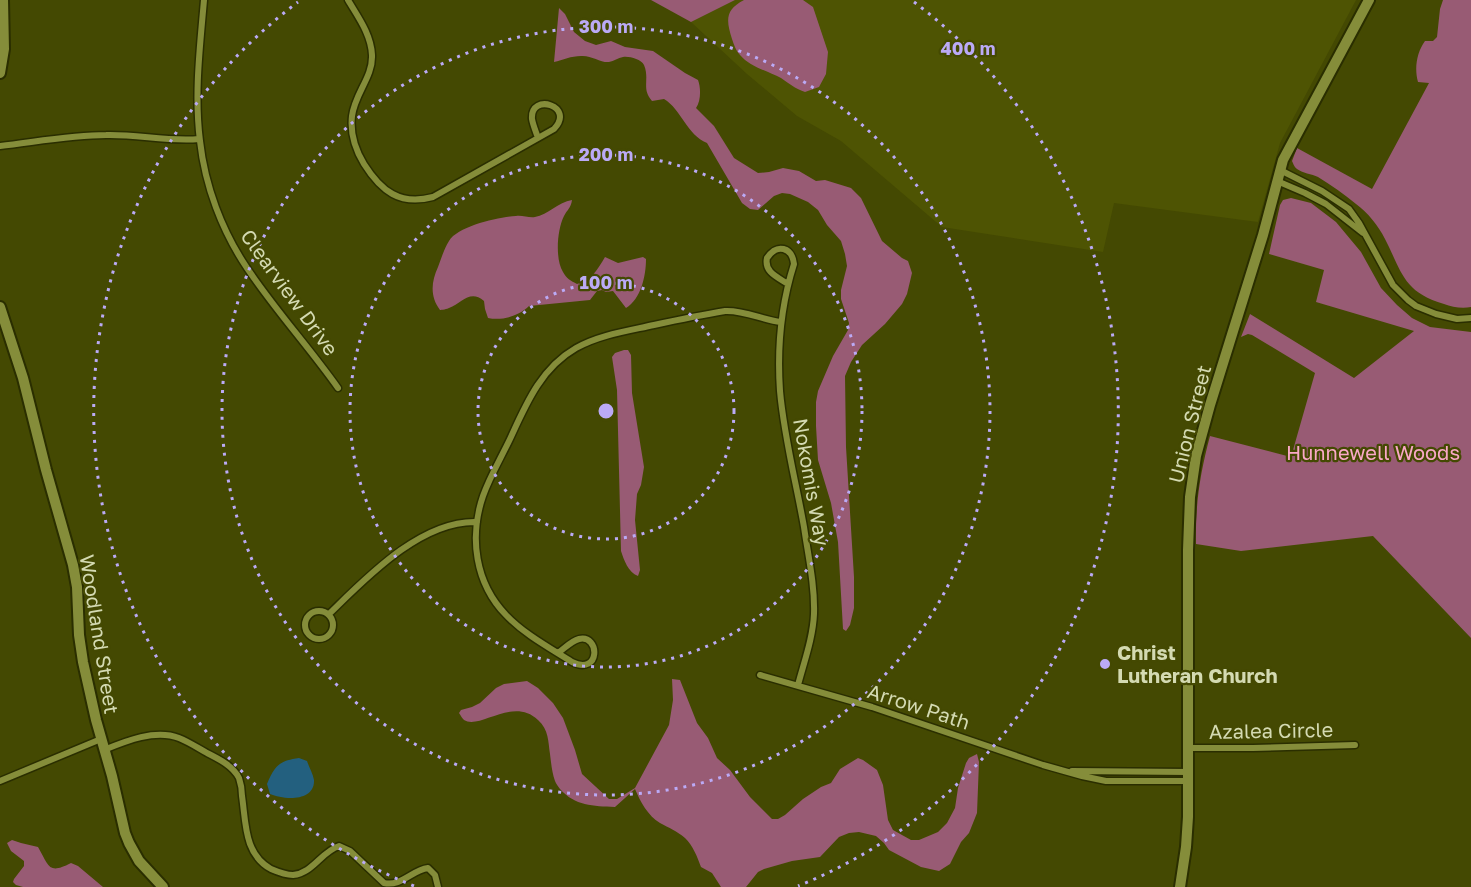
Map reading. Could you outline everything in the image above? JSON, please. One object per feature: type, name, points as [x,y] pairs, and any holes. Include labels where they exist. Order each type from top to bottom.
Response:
[{"type":"street","points":[[0,73],[4,49],[3,0]]},
{"type":"street","name":"Clearview Drive","points":[[204,0],[198,86],[199,139],[215,205],[239,256],[338,388]]},
{"type":"street","points":[[348,0],[369,38],[372,55],[370,72],[356,98],[351,125],[352,134],[362,161],[382,188],[407,200],[433,197],[538,138],[554,129],[559,122],[559,112],[551,105],[540,105],[533,112],[532,120],[538,138]]},
{"type":"street","name":"Union Street","points":[[1180,887],[1187,839],[1189,777],[1188,550],[1190,497],[1204,423],[1261,243],[1278,176],[1290,144],[1369,0]]},
{"type":"street","points":[[0,146],[71,136],[99,135],[199,139]]},
{"type":"street","points":[[1278,176],[1326,204],[1366,236]]},
{"type":"street","points":[[1278,176],[1308,183],[1341,203],[1355,216],[1393,285],[1416,306],[1457,319],[1471,318]]},
{"type":"street","name":"Nokomis Way","points":[[788,284],[768,270],[767,258],[774,250],[787,251],[794,259],[781,322],[779,358],[782,405],[805,534],[813,594],[813,625],[798,685]]},
{"type":"street","name":"Woodland Street","points":[[0,307],[23,378],[73,565],[77,587],[81,649],[102,745],[122,821],[129,843],[139,861],[163,887]]},
{"type":"street","points":[[558,653],[579,639],[589,642],[595,652],[591,662],[580,666],[558,653],[507,616],[492,597],[482,576],[475,544],[483,496],[534,391],[556,363],[586,343],[607,336],[725,311],[742,312],[767,321],[781,322]]},
{"type":"street","points":[[329,614],[376,570],[414,542],[460,522],[477,522]]},
{"type":"street","points":[[320,611],[329,614],[333,624],[330,633],[323,638],[311,636],[306,629],[310,615],[320,611]]},
{"type":"street","name":"Arrow Path","points":[[760,675],[872,707],[1082,776],[1106,781],[1189,777]]},
{"type":"street","points":[[0,781],[102,745],[163,735],[180,739],[222,760],[234,770],[240,783],[251,849],[268,867],[293,875],[302,872],[327,852],[339,846],[350,851],[384,883],[396,883],[419,870],[428,868],[435,875],[438,887]]},
{"type":"street","name":"Azalea Circle","points":[[1189,748],[1355,744]]},
{"type":"shaded area","points":[[735,0],[1356,0],[1280,143],[1258,222],[1114,203],[1103,252],[942,227],[841,141],[797,116],[691,22]]},
{"type":"green space","points":[[651,0],[735,0],[691,22]]},
{"type":"green space","points":[[744,0],[803,0],[813,7],[828,52],[826,74],[819,87],[805,92],[744,59],[734,46],[728,21],[733,8]]},
{"type":"green space","points":[[1443,0],[1471,0],[1471,307],[1468,308],[1454,307],[1430,299],[1412,287],[1400,271],[1382,234],[1369,215],[1328,183],[1297,169],[1292,161],[1297,148],[1372,189],[1429,83],[1418,82],[1417,60],[1425,41],[1433,41],[1437,37]]},
{"type":"green space","points":[[559,8],[565,14],[574,32],[585,41],[596,45],[611,41],[625,47],[653,51],[698,80],[700,94],[696,108],[714,126],[734,158],[758,173],[783,168],[799,171],[816,181],[825,180],[851,188],[861,198],[882,241],[908,261],[912,273],[902,304],[862,345],[845,376],[846,447],[854,577],[854,608],[850,625],[846,631],[843,629],[838,542],[831,503],[818,460],[816,426],[818,391],[833,356],[848,330],[849,323],[841,299],[847,266],[841,241],[818,210],[808,202],[790,194],[782,193],[774,196],[758,210],[750,209],[742,203],[707,143],[694,134],[670,103],[664,99],[652,101],[649,97],[646,88],[646,70],[640,61],[635,58],[621,57],[606,62],[581,56],[554,62]]},
{"type":"green space","name":"Hunnewell Woods","points":[[1291,198],[1311,203],[1336,222],[1361,252],[1381,288],[1412,318],[1430,327],[1471,332],[1471,638],[1373,536],[1241,551],[1196,544],[1199,490],[1210,436],[1291,457],[1315,373],[1252,335],[1241,337],[1250,314],[1354,378],[1414,331],[1316,302],[1324,270],[1269,254],[1280,205],[1283,200]]},
{"type":"green space","points":[[572,200],[558,236],[559,260],[563,272],[577,284],[590,277],[605,257],[618,263],[643,257],[646,259],[644,280],[631,304],[626,308],[613,291],[602,290],[597,291],[590,300],[529,306],[520,313],[504,318],[488,318],[484,301],[474,296],[440,310],[434,300],[433,284],[444,251],[454,236],[490,220],[516,216],[540,216]]},
{"type":"green space","points":[[628,350],[631,355],[632,393],[644,467],[637,494],[635,520],[640,570],[638,576],[629,569],[621,551],[617,390],[612,357],[615,353]]},
{"type":"green space","points":[[672,679],[680,680],[697,723],[708,738],[717,758],[772,819],[785,815],[803,799],[831,783],[840,769],[858,758],[877,770],[883,785],[888,820],[893,830],[911,840],[919,840],[938,832],[947,823],[955,808],[958,788],[966,763],[969,758],[977,754],[979,762],[977,813],[969,833],[961,842],[950,864],[939,871],[921,867],[889,850],[876,836],[859,832],[839,837],[820,857],[792,861],[764,869],[758,872],[746,887],[721,887],[712,873],[701,867],[693,848],[685,838],[660,823],[648,812],[635,789],[615,807],[585,804],[566,795],[554,778],[546,732],[538,720],[518,711],[471,722],[464,720],[459,713],[461,710],[480,703],[496,688],[504,684],[527,681],[553,703],[563,718],[582,774],[609,799],[617,799],[635,788],[669,725],[673,700]]},
{"type":"green space","points":[[12,840],[38,847],[50,867],[58,868],[71,863],[78,866],[103,887],[23,887],[16,885],[13,882],[14,879],[24,866],[24,861],[11,851],[7,843]]},
{"type":"water","points":[[299,758],[307,761],[314,780],[310,792],[298,798],[270,794],[267,784],[275,768],[282,763]]},
{"type":"place","name":"Christ Lutheran Church","points":[[1105,664]]}]
